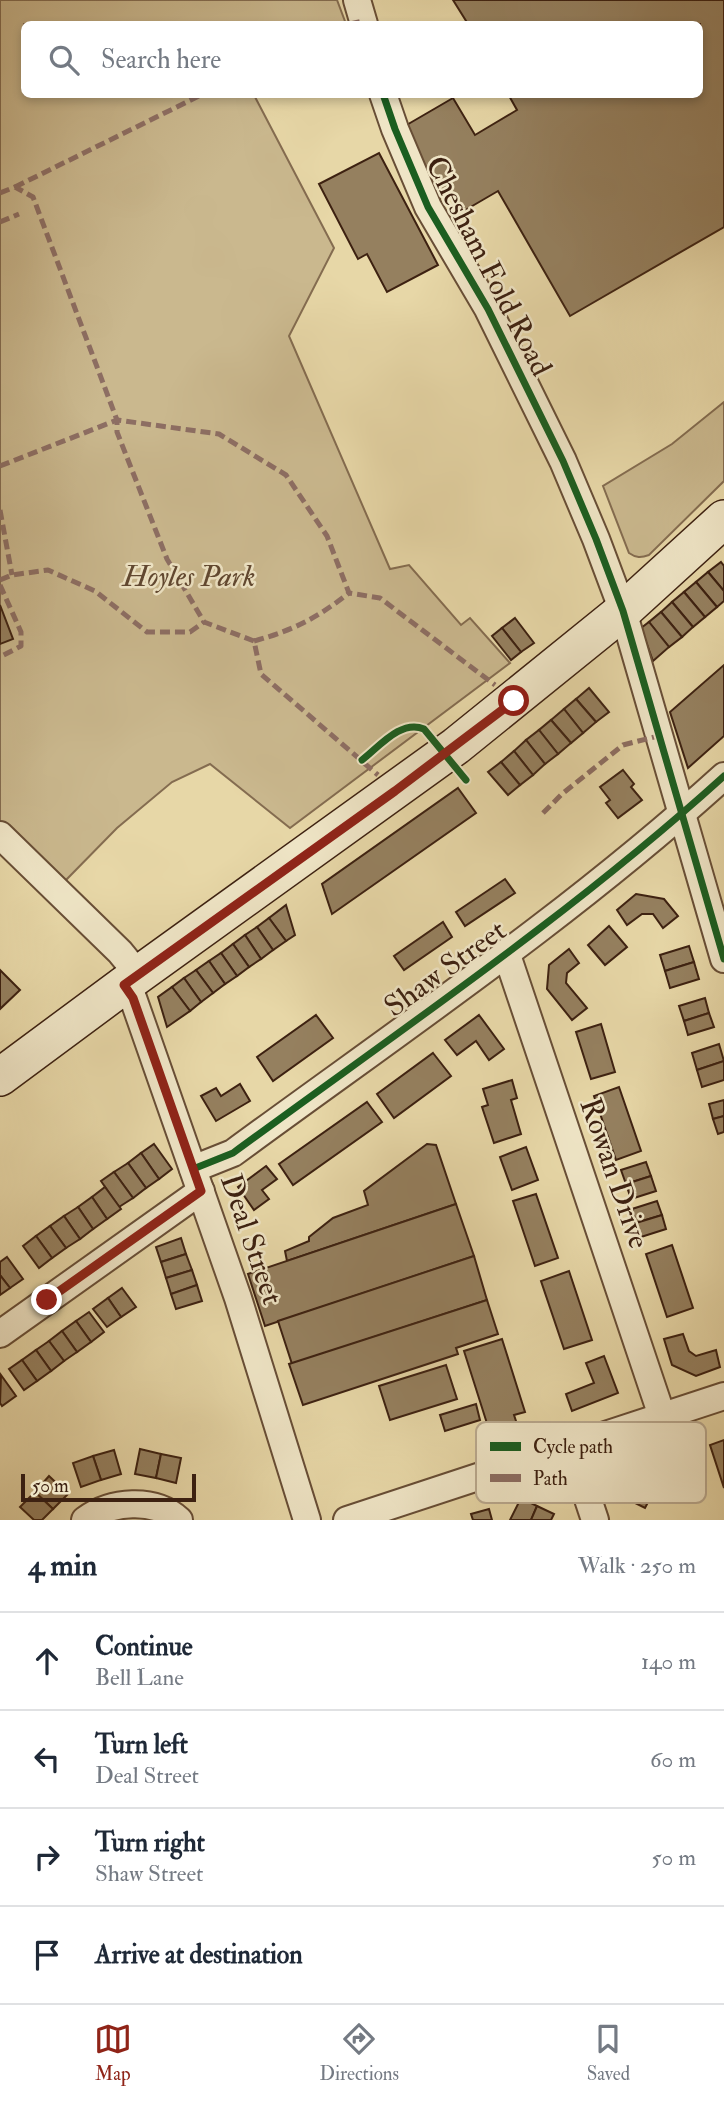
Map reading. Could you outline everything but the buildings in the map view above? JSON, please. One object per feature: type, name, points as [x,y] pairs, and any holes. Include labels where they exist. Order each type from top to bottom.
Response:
[{"type":"main road","points":[[0,1077],[445,755],[623,611],[724,519]]},
{"type":"street","name":"Chesham Fold Road","points":[[384,98],[428,208],[488,309],[563,461],[623,611],[724,959]]},
{"type":"street","name":"Shaw Street","points":[[197,1180],[506,953],[681,815],[724,776]]},
{"type":"street","name":"Deal Street","points":[[0,835],[120,952],[131,980],[133,998],[238,1297],[307,1520]]},
{"type":"street","name":"Rowan Drive","points":[[506,953],[662,1416]]},
{"type":"street","points":[[0,1334],[197,1180]]},
{"type":"street","points":[[645,1422],[724,1396]]},
{"type":"street","points":[[347,1520],[476,1479]]},
{"type":"street","points":[[589,1503],[594,1520]]},
{"type":"street","points":[[85,1520],[95,1512],[123,1504],[152,1505],[179,1520]]},
{"type":"green space","name":"Hoyles Park","points":[[0,0],[337,0],[345,21],[21,21],[21,98],[256,98],[334,248],[289,336],[390,569],[409,565],[461,625],[470,618],[510,663],[290,828],[210,764],[172,782],[117,828],[64,882],[0,824]]},
{"type":"green space","points":[[724,402],[724,481],[649,555],[632,555],[603,486],[672,444]]},
{"type":"marked path","points":[[15,187],[195,98]]},
{"type":"marked path","points":[[0,193],[15,187],[33,197],[117,420],[117,432],[167,559],[204,622],[254,641],[261,674],[378,775]]},
{"type":"marked path","points":[[0,222],[19,214]]},
{"type":"marked path","points":[[0,466],[117,420],[219,434],[286,475],[327,536],[349,593],[380,598],[495,685]]},
{"type":"marked path","points":[[0,510],[12,575]]},
{"type":"marked path","points":[[0,580],[12,575],[48,570],[95,591],[147,632],[190,632],[204,622]]},
{"type":"marked path","points":[[0,585],[21,632],[21,646],[0,657]]},
{"type":"marked path","points":[[254,641],[304,622],[349,593]]},
{"type":"marked path","points":[[543,813],[562,794],[623,745],[658,736]]},
{"type":"cycle path","points":[[384,98],[428,207],[488,309],[563,461],[596,539],[623,611],[724,959]]},
{"type":"cycle path","points":[[362,760],[399,731],[415,727],[424,729],[466,780]]},
{"type":"cycle path","points":[[193,1169],[233,1153],[484,970],[606,876],[724,776]]},
{"type":"route","points":[[47,1300],[201,1191],[133,998],[124,985],[395,791],[514,701]]}]
